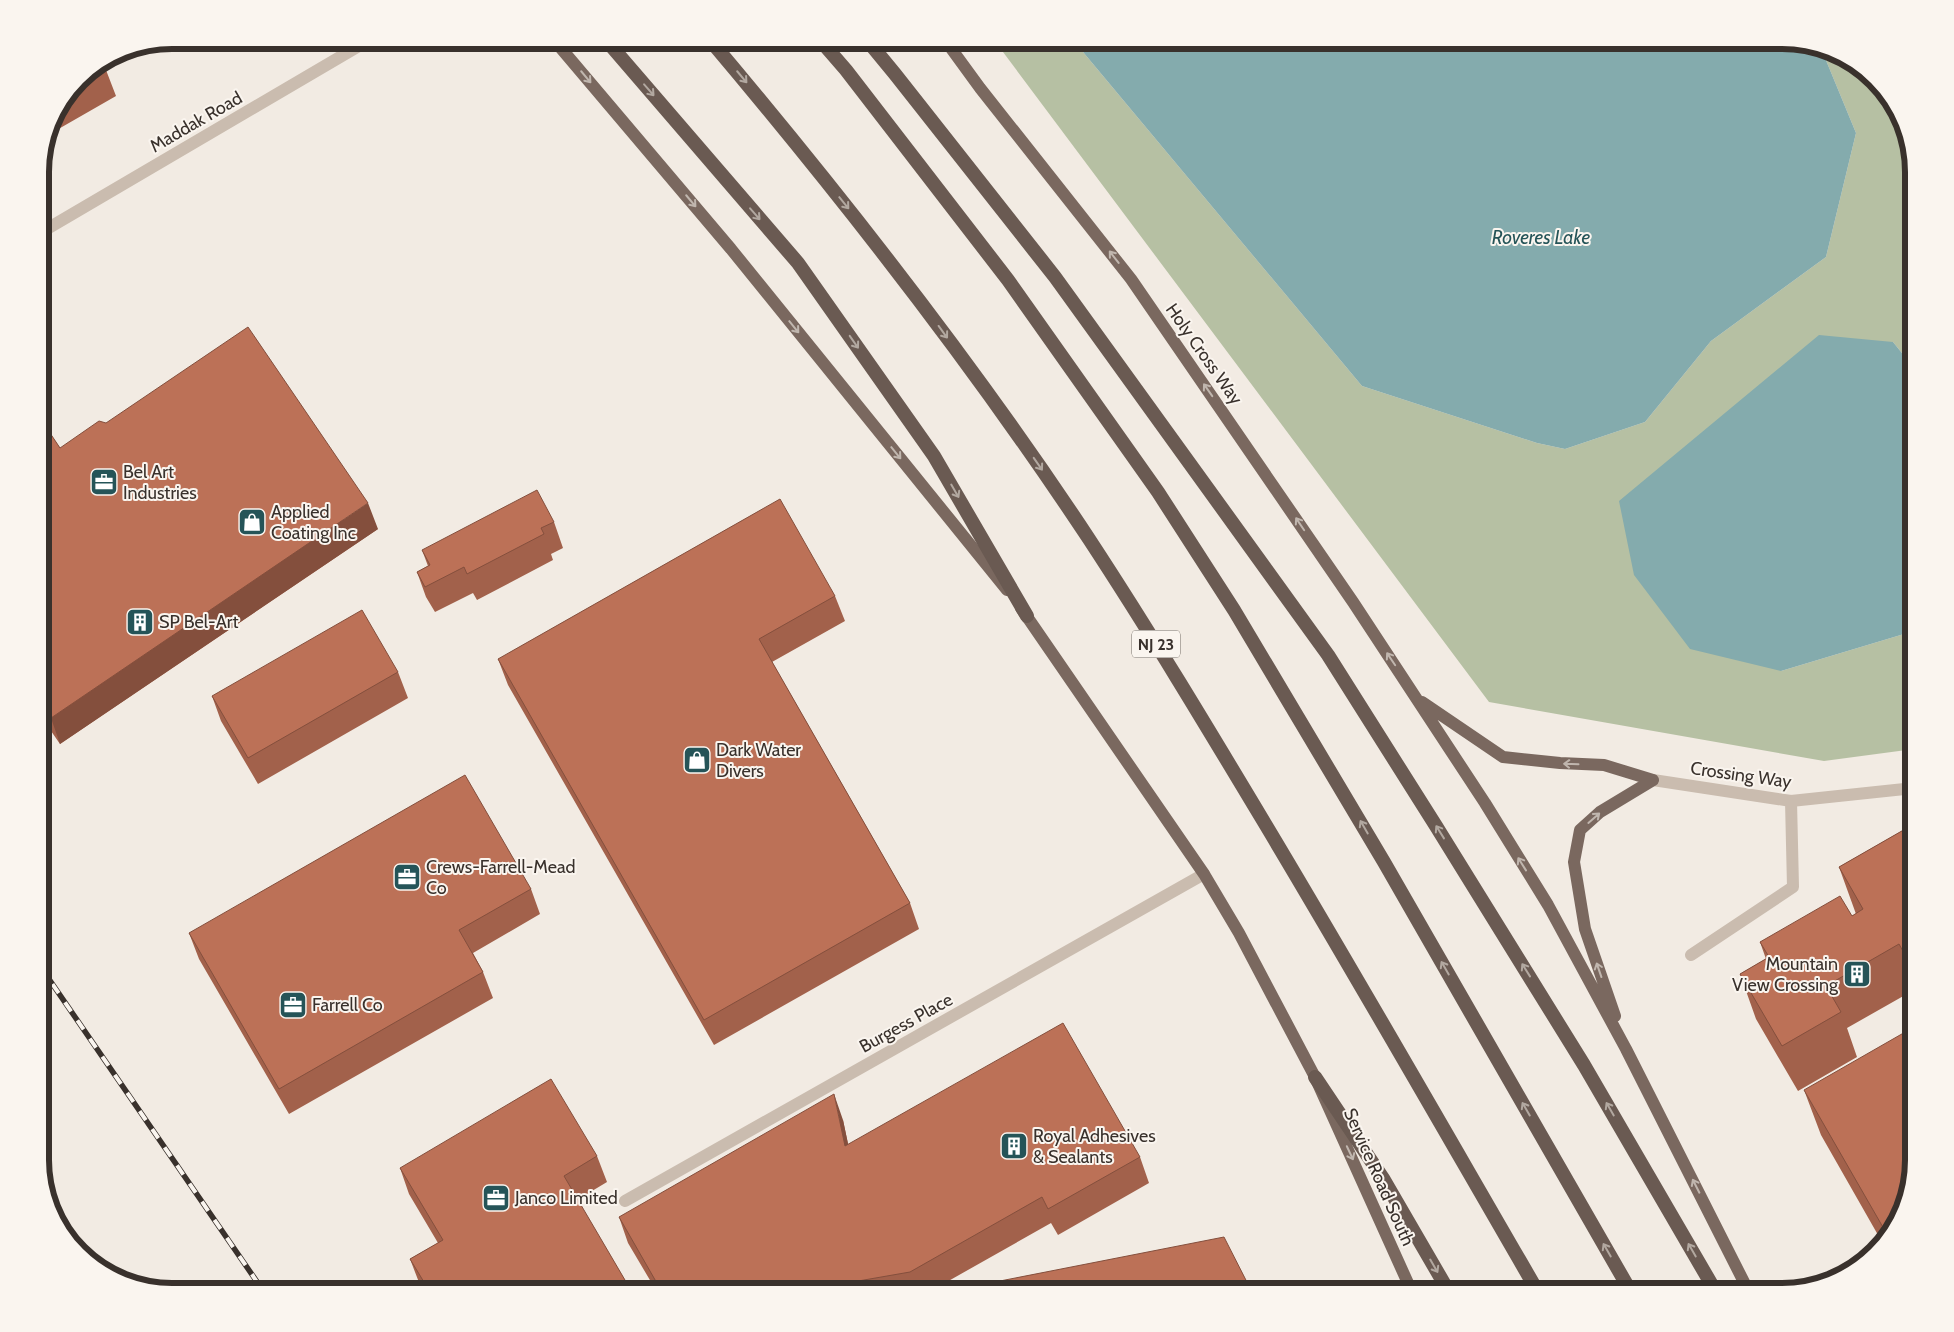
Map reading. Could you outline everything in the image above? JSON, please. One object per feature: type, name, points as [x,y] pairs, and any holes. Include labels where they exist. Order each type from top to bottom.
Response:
[{"type":"highway","points":[[614,49],[798,264],[934,456],[1027,616]]},
{"type":"highway","name":"NJ 23","points":[[718,49],[777,119],[857,219],[1005,418],[1089,539],[1169,665],[1308,896],[1533,1283]]},
{"type":"highway","points":[[827,49],[864,93],[1008,280],[1178,523],[1234,610],[1316,745],[1627,1283]]},
{"type":"highway","points":[[874,49],[896,74],[1055,277],[1328,655],[1584,1065],[1711,1283]]},
{"type":"highway","points":[[1314,1077],[1384,1180],[1444,1283]]},
{"type":"main road","name":"Service Road South","points":[[562,49],[731,249],[1027,616],[1204,874],[1239,933],[1314,1077],[1408,1283]]},
{"type":"main road","name":"Holy Cross Way","points":[[952,49],[980,88],[1132,279],[1280,494],[1418,699],[1548,905],[1626,1049]]},
{"type":"main road","points":[[1418,699],[1503,757],[1604,765],[1653,780]]},
{"type":"main road","points":[[1653,780],[1600,812],[1580,830],[1574,862],[1585,929],[1626,1049],[1745,1283]]},
{"type":"lane","name":"Maddak Road","points":[[49,228],[354,49]]},
{"type":"lane","name":"Crossing Way","points":[[1653,780],[1791,801],[1905,789]]},
{"type":"lane","points":[[1691,955],[1794,887],[1791,801]]},
{"type":"lane","name":"Burgess Place","points":[[625,1201],[1204,874]]},
{"type":"green space","points":[[1001,49],[1081,49],[1362,386],[1537,443],[1565,449],[1645,422],[1711,341],[1826,257],[1856,133],[1824,56],[1836,61],[1863,79],[1880,97],[1895,122],[1904,161],[1905,357],[1893,342],[1781,671],[1905,634],[1905,750],[1824,761],[1489,702]]},
{"type":"water","name":"Roveres Lake","points":[[1081,49],[1782,49],[1798,50],[1824,56],[1856,133],[1826,257],[1711,341],[1645,422],[1565,449],[1537,443],[1362,386]]},
{"type":"water","points":[[1819,335],[1893,342],[1905,357],[1905,634],[1781,671],[1690,649],[1634,575],[1619,501]]},
{"type":"building","name":"SP Bel-Art","points":[[248,327],[368,503],[51,718],[49,715],[49,432],[60,448],[99,421],[106,423]]},
{"type":"building","points":[[537,490],[554,522],[541,528],[544,534],[467,574],[464,567],[425,587],[417,572],[430,565],[422,550]]},
{"type":"building","points":[[780,499],[835,596],[759,639],[910,903],[704,1020],[498,659]]},
{"type":"building","points":[[362,610],[398,672],[248,758],[212,696]]},
{"type":"building","points":[[465,775],[531,889],[459,930],[483,972],[279,1089],[189,933]]},
{"type":"building","points":[[1905,829],[1905,955],[1899,944],[1826,986],[1841,1012],[1782,1046],[1740,974],[1769,957],[1760,942],[1840,896],[1852,916],[1863,909],[1839,867]]},
{"type":"building","name":"Royal Adhesives & Sealants","points":[[1063,1023],[1140,1157],[1048,1209],[1042,1197],[910,1272],[847,1283],[657,1283],[619,1217],[834,1094],[845,1146]]},
{"type":"building","points":[[1905,1032],[1904,1176],[1896,1207],[1884,1228],[1804,1090]]},
{"type":"building","name":"Janco Limited","points":[[551,1079],[597,1156],[564,1176],[627,1283],[425,1283],[410,1259],[443,1240],[400,1168]]},
{"type":"building","points":[[1224,1237],[1247,1283],[990,1283]]},
{"type":"railway","points":[[49,979],[258,1283]]},
{"type":"place","name":"Bel Art Industries","points":[[104,482]]},
{"type":"place","name":"Applied Coating Inc","points":[[252,522]]},
{"type":"place","name":"SP Bel-Art","points":[[140,622]]},
{"type":"place","name":"Dark Water Divers","points":[[697,760]]},
{"type":"place","name":"Crews-Farrell-Mead Co","points":[[407,877]]},
{"type":"place","name":"Mountain View Crossing","points":[[1857,974]]},
{"type":"place","name":"Farrell Co","points":[[293,1005]]},
{"type":"place","name":"Royal Adhesives & Sealants","points":[[1014,1146]]},
{"type":"place","name":"Janco Limited","points":[[496,1198]]}]
